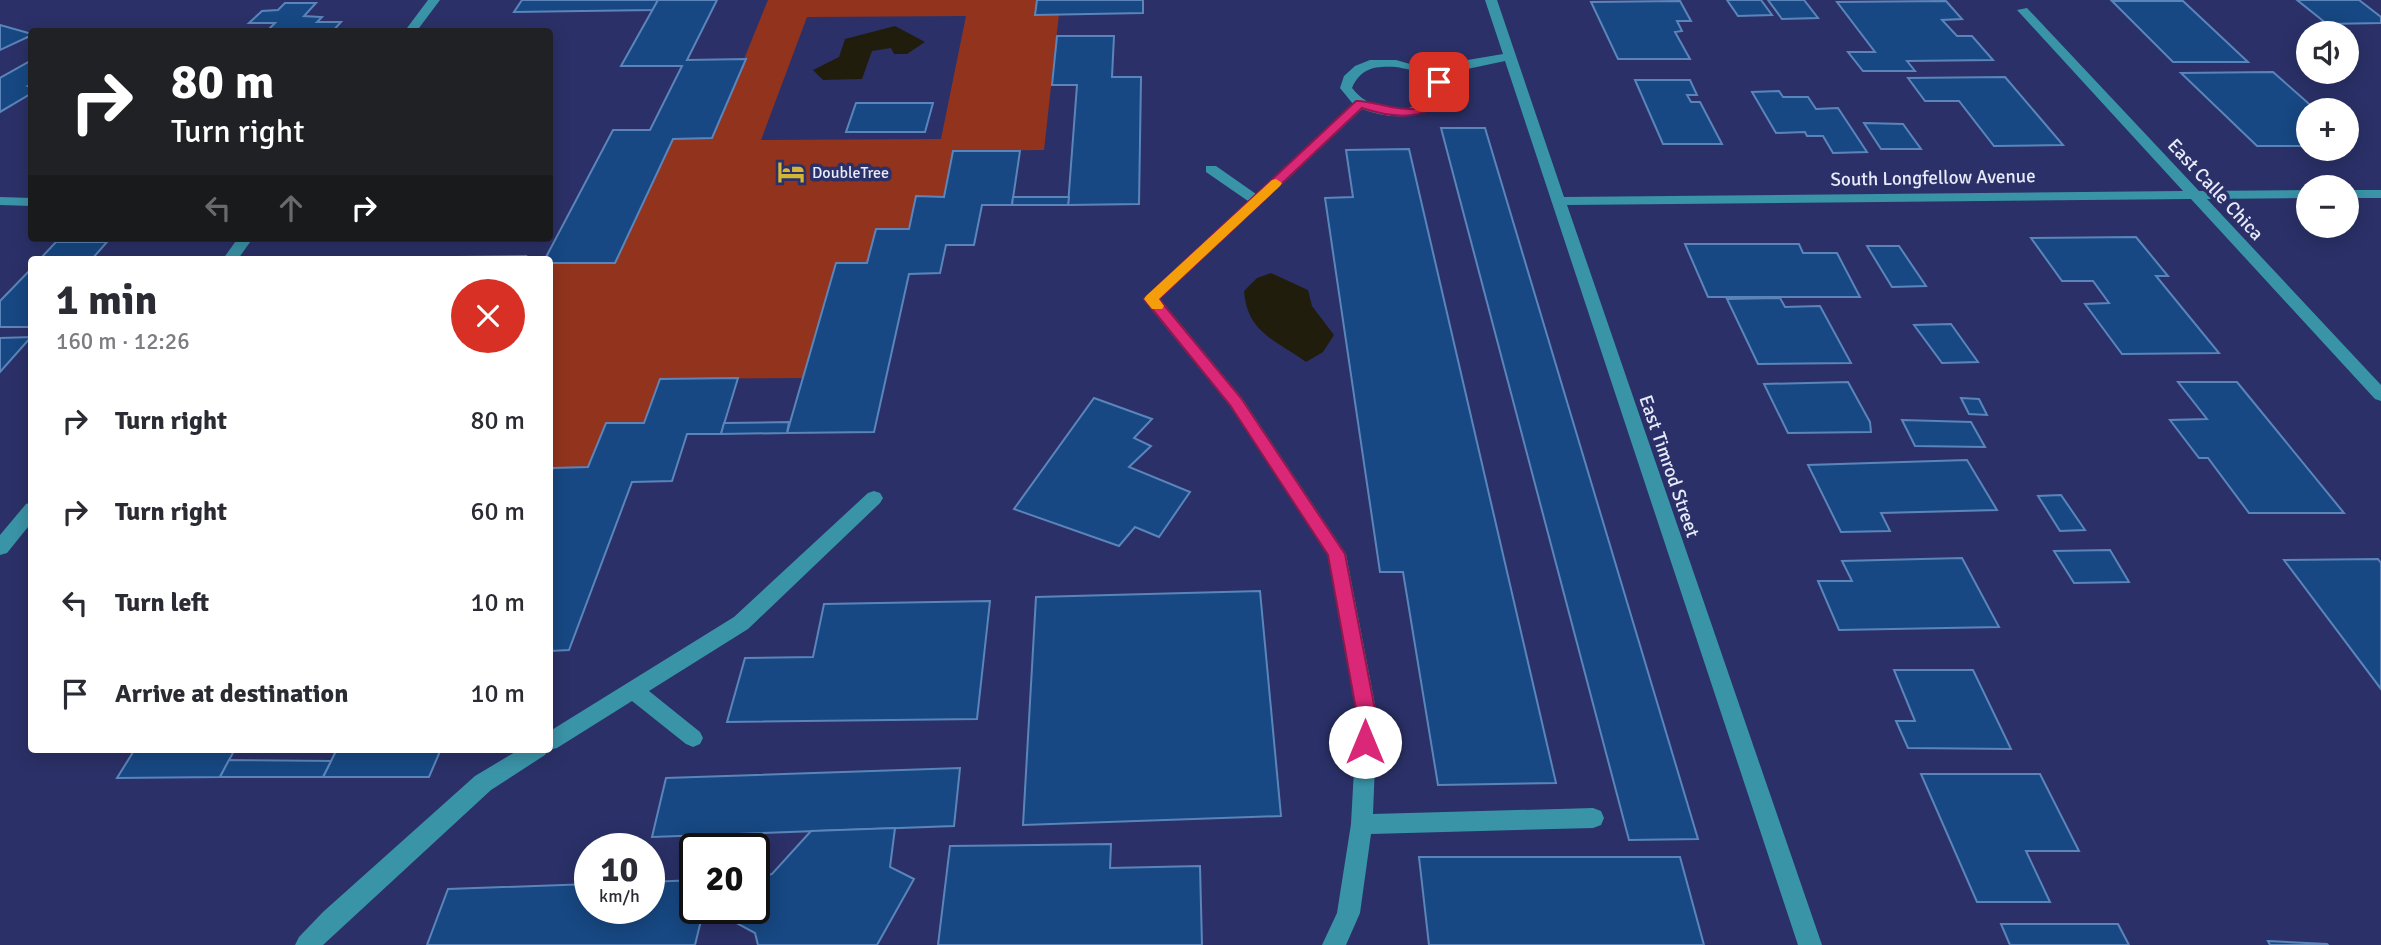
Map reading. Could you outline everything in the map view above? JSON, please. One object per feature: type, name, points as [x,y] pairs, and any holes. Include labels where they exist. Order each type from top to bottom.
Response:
[{"type":"street","points":[[413,28],[434,0]]},
{"type":"street","name":"East Timrod Street","points":[[1491,0],[1810,945]]},
{"type":"street","name":"East Calle Chica","points":[[2023,10],[2381,395]]},
{"type":"street","points":[[1431,74],[1450,67],[1511,56]]},
{"type":"street","points":[[1370,65],[1409,65],[1431,74],[1439,82],[1442,92],[1436,102],[1424,109],[1404,113],[1385,112],[1360,104],[1346,88],[1353,73],[1370,65]]},
{"type":"street","points":[[1334,945],[1348,913],[1362,824],[1367,715],[1337,554],[1236,402],[1151,299],[1360,104]]},
{"type":"street","points":[[1211,169],[1257,201]]},
{"type":"street","name":"South Longfellow Avenue","points":[[1559,201],[2296,194]]},
{"type":"street","points":[[2359,194],[2381,194]]},
{"type":"street","points":[[0,201],[28,202]]},
{"type":"street","points":[[232,256],[243,242]]},
{"type":"street","points":[[553,740],[741,623],[874,498]]},
{"type":"street","points":[[0,548],[28,514]]},
{"type":"street","points":[[633,690],[693,738]]},
{"type":"street","points":[[307,945],[331,920],[483,783],[532,753]]},
{"type":"street","points":[[1362,824],[1593,818]]},
{"type":"shaded area","points":[[768,0],[1037,0],[1035,15],[1059,14],[1044,150],[954,151],[944,197],[916,197],[909,229],[876,229],[867,263],[836,264],[803,378],[661,379],[644,423],[588,467],[553,468],[553,263],[615,262],[673,139],[712,138]],"holes":[[[966,16],[941,139],[761,140],[807,17]]]},
{"type":"shaded area","points":[[895,26],[925,42],[907,54],[894,54],[891,48],[872,51],[862,79],[823,80],[813,70],[839,57],[845,39]]},
{"type":"shaded area","points":[[1271,273],[1308,290],[1312,306],[1334,335],[1323,352],[1306,362],[1265,334],[1257,326],[1246,305],[1244,291],[1257,278]]},
{"type":"building","points":[[522,0],[658,0],[653,10],[514,12]]},
{"type":"building","points":[[658,0],[717,0],[687,60],[746,59],[712,138],[673,139],[615,263],[553,263],[553,256],[547,256],[613,130],[650,130],[682,66],[621,66]]},
{"type":"building","points":[[1037,0],[1143,0],[1143,13],[1035,15]]},
{"type":"building","points":[[1727,0],[1761,0],[1772,15],[1738,16]]},
{"type":"building","points":[[1768,0],[1804,0],[1818,18],[1782,19]]},
{"type":"building","points":[[2297,0],[2359,0],[2381,17],[2381,23],[2323,21]]},
{"type":"building","points":[[1680,1],[1691,21],[1677,21],[1682,31],[1675,32],[1690,59],[1618,59],[1591,2]]},
{"type":"building","points":[[1946,1],[1962,19],[1942,20],[1957,36],[1972,36],[1993,60],[1907,61],[1915,71],[1863,71],[1848,52],[1875,52],[1837,2]]},
{"type":"building","points":[[2112,1],[2183,1],[2248,62],[2173,62]]},
{"type":"building","points":[[285,3],[316,3],[304,16],[322,17],[317,22],[341,22],[336,28],[270,28],[275,23],[249,23],[262,11],[278,10]]},
{"type":"building","points":[[0,25],[28,33],[28,37],[0,50]]},
{"type":"building","points":[[1057,36],[1114,36],[1112,77],[1141,77],[1139,204],[1068,205],[1077,85],[1052,85]]},
{"type":"building","points":[[28,62],[28,95],[0,112],[0,78]]},
{"type":"building","points":[[2273,72],[2302,98],[2296,98],[2296,146],[2257,146],[2181,73]]},
{"type":"building","points":[[2005,77],[2063,145],[1994,146],[1959,101],[1925,101],[1908,78]]},
{"type":"building","points":[[1635,80],[1690,80],[1697,95],[1687,95],[1691,102],[1700,102],[1722,144],[1663,144]]},
{"type":"building","points":[[1779,91],[1783,97],[1808,97],[1816,109],[1838,108],[1867,152],[1833,153],[1823,136],[1807,136],[1805,132],[1776,133],[1752,92]]},
{"type":"building","points":[[856,103],[933,103],[925,132],[846,132]]},
{"type":"building","points":[[1864,123],[1903,124],[1921,149],[1881,149]]},
{"type":"building","points":[[1441,128],[1485,128],[1698,839],[1629,840]]},
{"type":"building","points":[[1409,149],[1556,783],[1438,785],[1403,572],[1380,572],[1325,198],[1353,197],[1346,150]]},
{"type":"building","points":[[953,151],[1020,151],[1012,205],[982,205],[974,245],[946,245],[940,273],[909,274],[874,432],[787,433],[836,263],[867,263],[876,229],[909,229],[916,196],[944,197]]},
{"type":"building","points":[[1013,197],[1069,197],[1068,205],[1012,205]]},
{"type":"building","points":[[2136,237],[2168,276],[2156,276],[2219,353],[2122,354],[2085,304],[2109,303],[2093,281],[2062,281],[2031,238]]},
{"type":"building","points":[[56,242],[107,242],[95,256],[43,256]]},
{"type":"building","points":[[1685,244],[1799,244],[1803,253],[1837,253],[1860,297],[1708,297]]},
{"type":"building","points":[[1867,246],[1899,246],[1926,286],[1892,287]]},
{"type":"building","points":[[28,272],[28,327],[0,327],[0,301]]},
{"type":"building","points":[[1780,298],[1785,307],[1820,306],[1851,363],[1758,364],[1727,299]]},
{"type":"building","points":[[1951,324],[1978,362],[1942,363],[1914,325]]},
{"type":"building","points":[[28,337],[0,372],[0,338]]},
{"type":"building","points":[[738,378],[721,434],[687,434],[672,481],[632,482],[569,650],[553,651],[553,468],[588,467],[606,423],[644,423],[660,379]]},
{"type":"building","points":[[1848,382],[1870,422],[1871,432],[1788,433],[1764,384]]},
{"type":"building","points":[[2178,382],[2237,382],[2344,513],[2249,513],[2208,458],[2199,458],[2170,420],[2207,419]]},
{"type":"building","points":[[1094,398],[1152,419],[1134,438],[1151,446],[1129,467],[1190,492],[1159,537],[1135,527],[1119,546],[1014,509]]},
{"type":"building","points":[[1961,398],[1979,399],[1987,415],[1969,414]]},
{"type":"building","points":[[1902,420],[1971,422],[1985,447],[1915,446]]},
{"type":"building","points":[[789,422],[787,433],[721,434],[724,423]]},
{"type":"building","points":[[1967,460],[1997,510],[1881,513],[1890,531],[1841,532],[1808,465]]},
{"type":"building","points":[[2061,495],[2085,530],[2060,531],[2038,496]]},
{"type":"building","points":[[2110,550],[2129,582],[2074,583],[2054,551]]},
{"type":"building","points":[[1962,558],[1999,627],[1839,630],[1818,581],[1852,581],[1842,561]]},
{"type":"building","points":[[2378,559],[2381,563],[2381,689],[2284,560]]},
{"type":"building","points":[[1260,591],[1281,816],[1023,825],[1036,597]]},
{"type":"building","points":[[990,601],[977,719],[727,722],[745,658],[813,657],[824,604]]},
{"type":"building","points":[[1894,670],[1973,670],[2011,749],[1908,748],[1896,721],[1915,721]]},
{"type":"building","points":[[133,753],[233,753],[220,777],[117,778]]},
{"type":"building","points":[[335,753],[439,753],[429,777],[323,777]]},
{"type":"building","points":[[229,760],[331,761],[323,777],[220,777]]},
{"type":"building","points":[[960,768],[954,826],[762,833],[679,833],[679,836],[665,837],[665,833],[653,833],[666,778]]},
{"type":"building","points":[[1921,774],[2040,774],[2079,851],[2026,851],[2050,902],[1977,902]]},
{"type":"building","points":[[895,828],[890,867],[914,879],[877,945],[758,945],[755,933],[738,924],[770,924],[770,875],[811,831]]},
{"type":"building","points":[[1111,844],[1110,868],[1200,866],[1202,945],[938,945],[950,846]]},
{"type":"building","points":[[1419,857],[1680,857],[1704,945],[1429,945]]},
{"type":"building","points":[[665,881],[679,881],[679,924],[700,924],[695,945],[427,945],[448,889],[574,885],[574,924],[665,924]]},
{"type":"building","points":[[2001,924],[2118,924],[2129,945],[2010,945]]},
{"type":"building","points":[[2268,941],[2327,944],[2328,945],[2270,945]]},
{"type":"slow traffic","points":[[1157,306],[1151,299],[1276,183]]},
{"type":"place","name":"DoubleTree","points":[[791,172]]},
{"type":"route","points":[[1365,742],[1367,715],[1337,554],[1236,402],[1151,299],[1360,104],[1385,112],[1404,113],[1424,109],[1436,102],[1442,92],[1439,82]]}]
